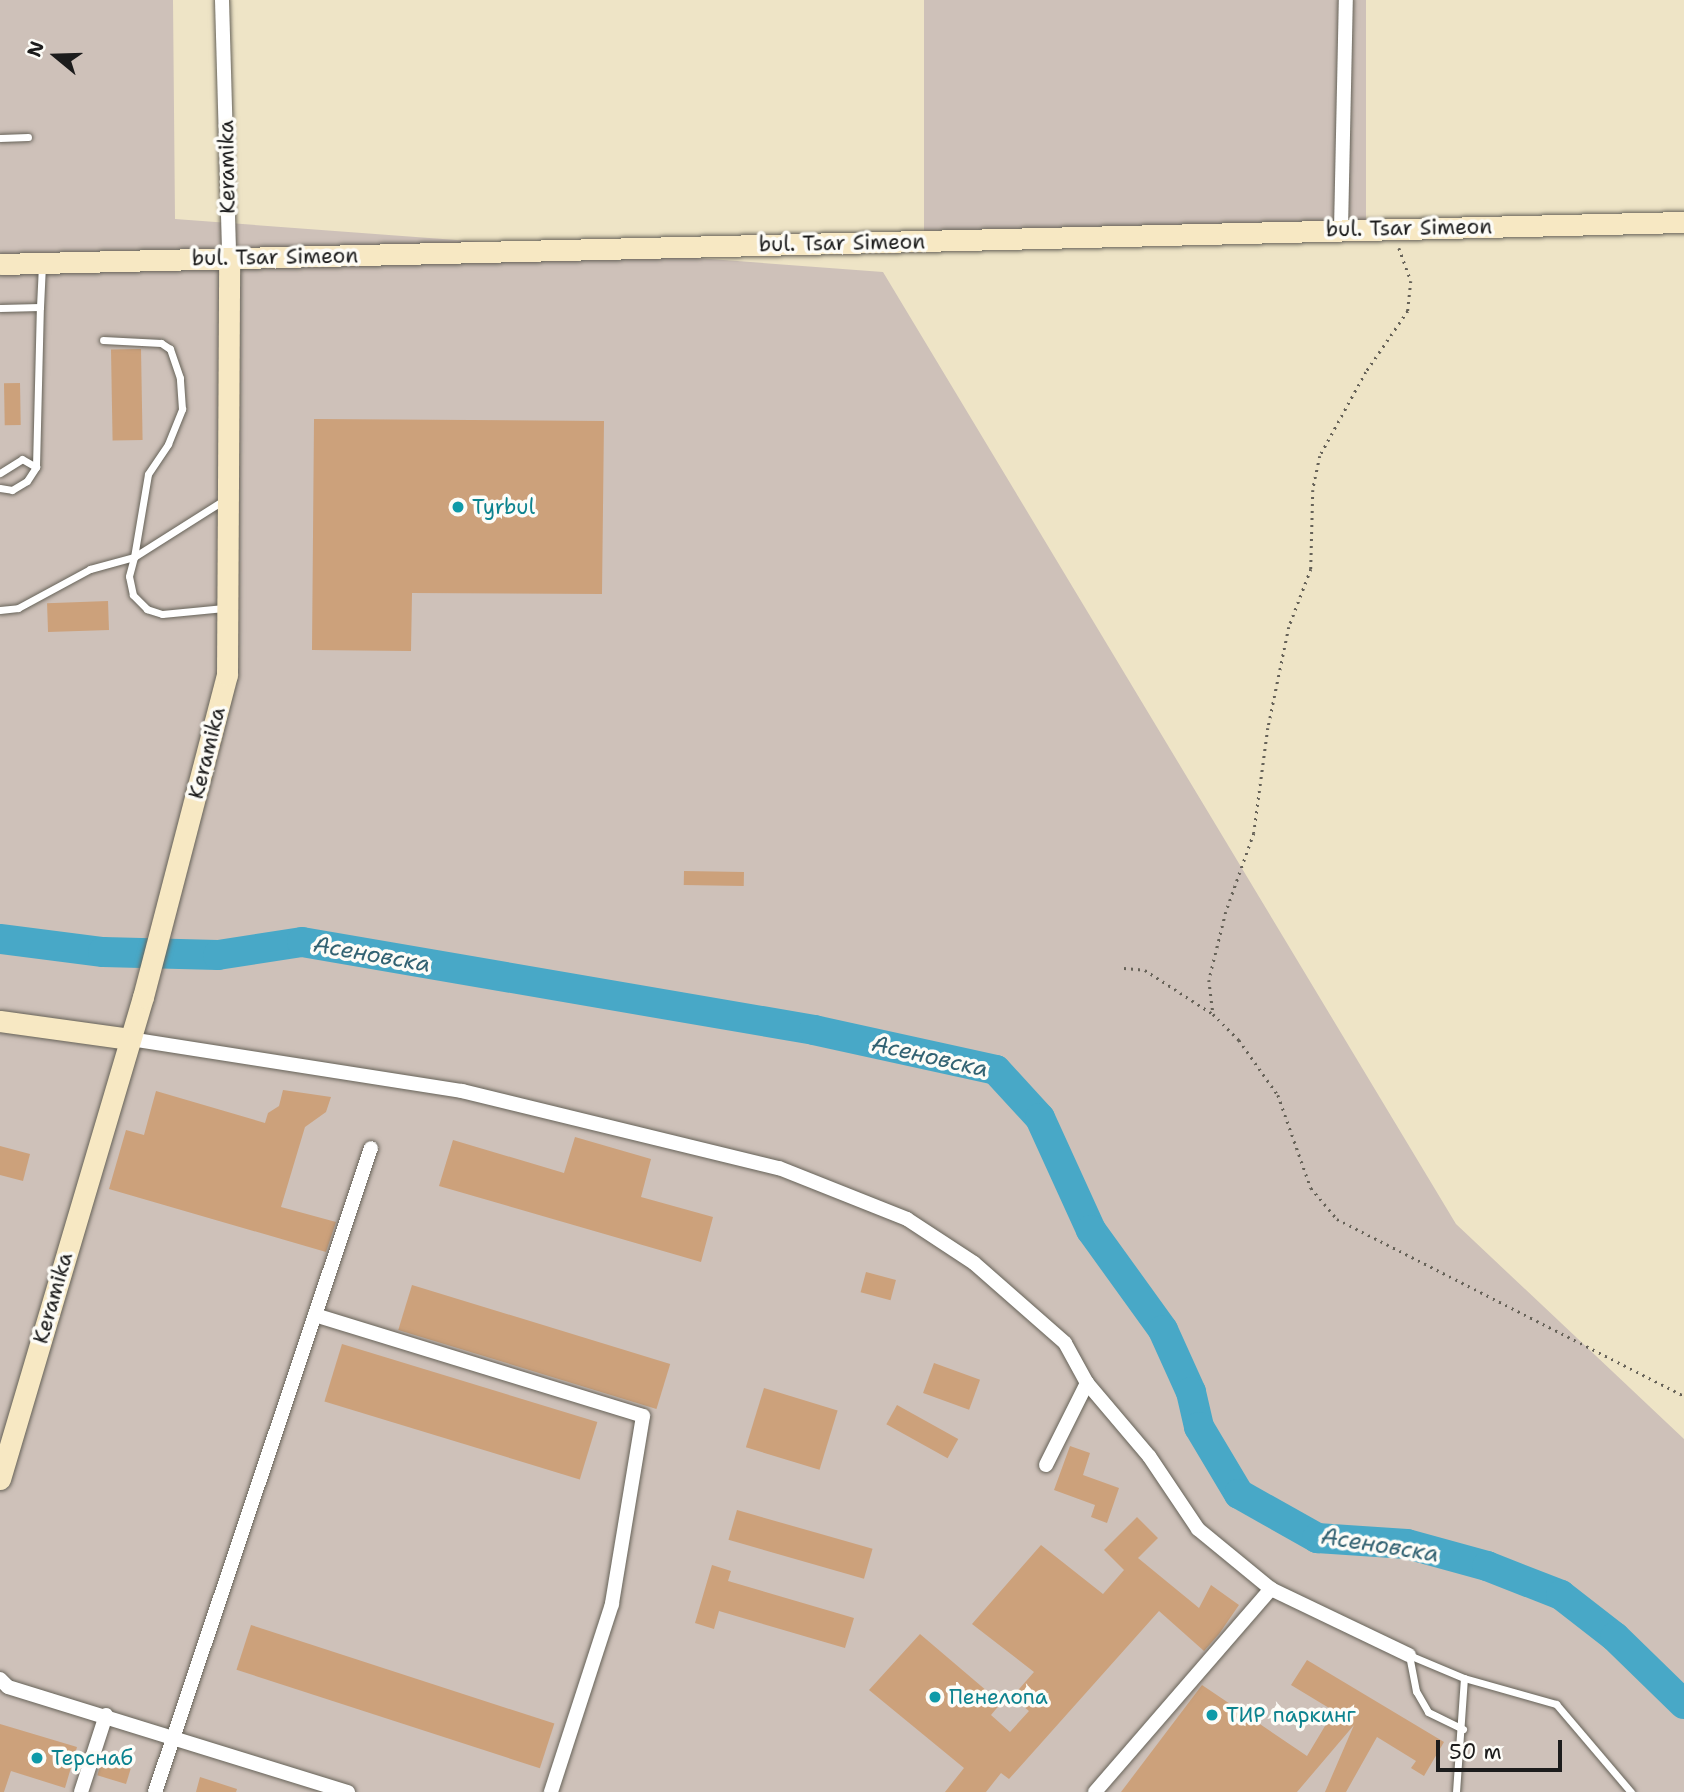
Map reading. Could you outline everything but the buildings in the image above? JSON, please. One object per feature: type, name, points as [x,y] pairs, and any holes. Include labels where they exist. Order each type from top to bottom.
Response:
[{"type":"main road","name":"bul. Tsar Simeon","points":[[0,264],[1684,222]]},
{"type":"main road","name":"Keramika","points":[[0,1479],[143,998],[227,675],[229,258]]},
{"type":"main road","points":[[0,1021],[130,1039]]},
{"type":"street","name":"Keramika","points":[[222,0],[229,258]]},
{"type":"street","points":[[1341,230],[1346,0]]},
{"type":"street","points":[[130,1039],[462,1091],[779,1168],[907,1219],[974,1263],[1065,1343],[1087,1383],[1149,1456],[1198,1528],[1271,1589],[1409,1655]]},
{"type":"street","points":[[155,1792],[371,1148]]},
{"type":"street","points":[[315,1315],[643,1416],[612,1604],[551,1792]]},
{"type":"street","points":[[1046,1465],[1087,1383]]},
{"type":"street","points":[[1095,1792],[1271,1589]]},
{"type":"street","points":[[0,1679],[8,1687],[106,1715],[348,1792]]},
{"type":"street","points":[[80,1792],[106,1715]]},
{"type":"lane","points":[[0,138],[28,137]]},
{"type":"lane","points":[[0,488],[19,485],[36,467],[42,263]]},
{"type":"lane","points":[[0,308],[40,307]]},
{"type":"lane","points":[[103,340],[161,343],[170,349],[180,378],[181,409],[168,444],[148,474],[129,576],[133,595],[147,609],[162,614],[227,607]]},
{"type":"lane","points":[[0,473],[22,459],[36,467]]},
{"type":"lane","points":[[0,610],[18,608],[90,569],[134,556],[228,498]]},
{"type":"lane","points":[[1409,1655],[1465,1678],[1556,1704],[1631,1792]]},
{"type":"lane","points":[[1409,1655],[1416,1691],[1428,1712],[1463,1729]]},
{"type":"lane","points":[[1457,1792],[1465,1678]]},
{"type":"path","points":[[1213,1014],[1209,981],[1226,912],[1254,833],[1268,729],[1289,627],[1311,569],[1313,490],[1320,456],[1366,372],[1408,311],[1412,281],[1392,229]]},
{"type":"path","points":[[1124,968],[1145,970],[1213,1014],[1239,1040],[1278,1095],[1311,1188],[1336,1219],[1684,1396]]},
{"type":"shaded area","points":[[0,0],[173,0],[175,219],[883,272],[1456,1224],[1684,1439],[1684,1792],[0,1792]]},
{"type":"shaded area","points":[[924,0],[1366,0],[1366,231],[924,231]]},
{"type":"waterway","name":"Асеновска","points":[[0,939],[103,952],[218,955],[302,942],[814,1030],[996,1070],[1040,1118],[1091,1230],[1163,1330],[1191,1392],[1199,1427],[1239,1494],[1317,1538],[1407,1544],[1487,1566],[1561,1595],[1615,1637],[1684,1704]]},
{"type":"place","name":"Tyrbul","points":[[458,507]]},
{"type":"place","name":"Пенелопа","points":[[935,1697]]},
{"type":"place","name":"ТИР паркинг","points":[[1212,1715]]},
{"type":"place","name":"Терснаб","points":[[37,1758]]}]
